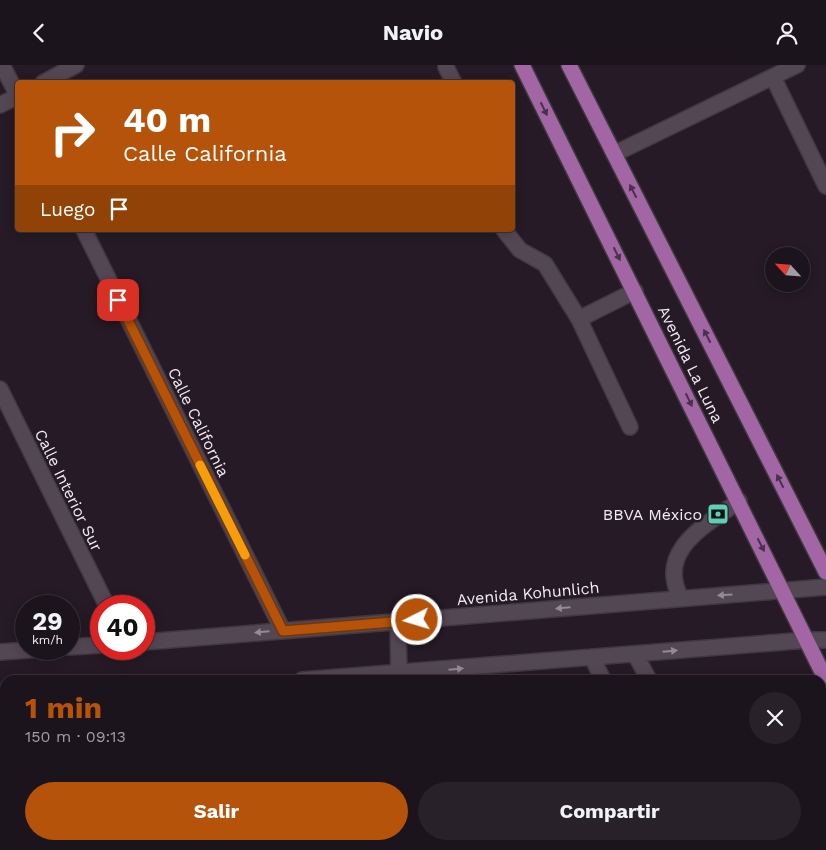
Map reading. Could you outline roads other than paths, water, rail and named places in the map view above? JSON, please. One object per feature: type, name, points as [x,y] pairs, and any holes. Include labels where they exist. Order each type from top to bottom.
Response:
[{"type":"main road","name":"Avenida La Luna","points":[[522,65],[824,675]]},
{"type":"main road","name":"Avenida La Luna","points":[[569,65],[826,571]]},
{"type":"street","points":[[2,65],[15,92]]},
{"type":"street","points":[[48,80],[76,65]]},
{"type":"street","points":[[614,154],[797,65]]},
{"type":"street","points":[[446,66],[453,80]]},
{"type":"street","points":[[773,77],[826,186]]},
{"type":"street","points":[[0,105],[15,97]]},
{"type":"street","name":"Calle California","points":[[85,232],[283,631]]},
{"type":"street","points":[[506,232],[520,250],[545,265],[579,319],[630,427]]},
{"type":"street","points":[[579,319],[635,291]]},
{"type":"street","name":"Calle Interior Sur","points":[[0,389],[102,595]]},
{"type":"street","points":[[682,598],[674,586],[672,570],[683,546],[700,530],[739,501]]},
{"type":"street","name":"Avenida Kohunlich","points":[[155,641],[826,587]]},
{"type":"street","points":[[398,621],[400,675]]},
{"type":"street","points":[[419,675],[592,657],[826,640]]},
{"type":"street","points":[[0,651],[15,650]]},
{"type":"street","points":[[635,654],[646,675]]},
{"type":"street","points":[[592,657],[601,675]]},
{"type":"place","name":"BBVA México","points":[[718,514]]}]
